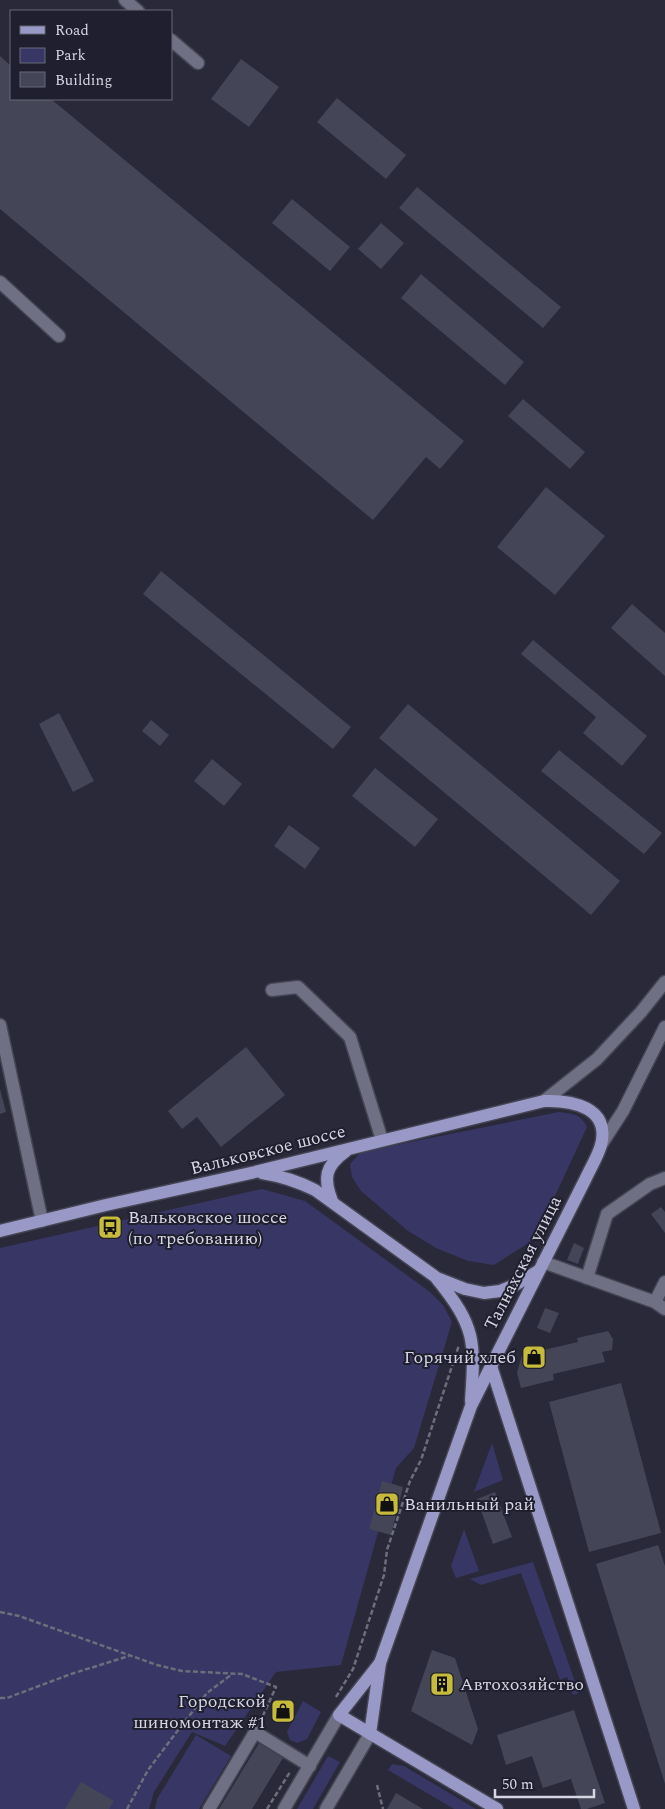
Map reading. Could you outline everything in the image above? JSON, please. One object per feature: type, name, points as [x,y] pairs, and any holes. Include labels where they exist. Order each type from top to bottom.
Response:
[{"type":"main road","name":"Вальковское шоссе","points":[[0,1231],[255,1172],[544,1101],[560,1100],[574,1102],[594,1113],[600,1121],[602,1131],[601,1145]]},
{"type":"main road","name":"Талнахская улица","points":[[370,1734],[380,1663],[470,1406],[601,1145]]},
{"type":"main road","points":[[332,1201],[326,1182],[327,1173],[338,1156],[348,1149]]},
{"type":"main road","points":[[255,1172],[278,1175],[297,1181],[315,1190],[437,1278],[465,1289],[484,1293],[500,1291],[517,1284],[541,1266]]},
{"type":"main road","points":[[437,1278],[456,1302],[465,1318],[471,1336],[474,1357],[470,1406]]},
{"type":"main road","points":[[491,1366],[632,1807]]},
{"type":"main road","name":"Талнахская улица","points":[[339,1715],[380,1663]]},
{"type":"main road","points":[[339,1715],[497,1809]]},
{"type":"street","points":[[125,0],[137,10]]},
{"type":"street","points":[[172,41],[198,63]]},
{"type":"street","points":[[0,282],[59,336]]},
{"type":"street","name":"Вальковское шоссе","points":[[544,1101],[597,1059],[641,1012],[665,982]]},
{"type":"street","points":[[272,990],[298,987],[350,1037],[382,1140]]},
{"type":"street","points":[[0,1025],[4,1060],[42,1221]]},
{"type":"street","name":"Талнахская улица","points":[[601,1145],[612,1130],[665,1027]]},
{"type":"street","points":[[587,1278],[607,1214],[650,1184],[665,1178]]},
{"type":"street","points":[[541,1266],[587,1278],[660,1306],[665,1282]]},
{"type":"street","name":"Талнахская улица","points":[[284,1809],[339,1715]]},
{"type":"street","points":[[209,1809],[255,1732],[310,1766]]},
{"type":"street","name":"Талнахская улица","points":[[326,1809],[370,1734]]},
{"type":"path","points":[[334,1700],[353,1669],[384,1575],[390,1541],[410,1481],[421,1460],[459,1345]]},
{"type":"path","points":[[0,1612],[18,1616],[158,1665],[182,1671],[234,1673],[250,1676],[276,1687],[255,1732]]},
{"type":"path","points":[[0,1698],[7,1698],[71,1674],[131,1655]]},
{"type":"path","points":[[127,1809],[148,1770],[207,1693],[234,1673]]},
{"type":"path","points":[[267,1809],[297,1759]]},
{"type":"path","points":[[377,1785],[382,1809]]},
{"type":"green space","points":[[559,1112],[579,1117],[587,1127],[535,1239],[494,1265],[468,1261],[436,1248],[408,1231],[361,1191],[352,1177],[350,1164],[361,1152]]},
{"type":"green space","points":[[262,1189],[305,1201],[430,1292],[443,1305],[452,1322],[414,1448],[396,1468],[341,1665],[276,1672],[225,1746],[192,1732],[154,1792],[149,1809],[0,1809],[0,1248]]},
{"type":"green space","points":[[492,1443],[503,1480],[474,1492]]},
{"type":"green space","points":[[464,1529],[479,1571],[456,1578],[451,1566]]},
{"type":"green space","points":[[533,1562],[579,1693],[573,1695],[567,1677],[560,1680],[521,1573],[481,1585],[470,1579]]},
{"type":"green space","points":[[303,1701],[321,1712],[307,1739],[297,1743],[290,1740],[287,1732]]},
{"type":"green space","points":[[196,1735],[231,1756],[199,1809],[155,1809],[157,1799]]},
{"type":"green space","points":[[328,1756],[340,1762],[313,1809],[297,1809]]},
{"type":"green space","points":[[392,1764],[404,1766],[476,1809],[454,1809],[388,1770]]},
{"type":"building","points":[[0,56],[10,65],[10,100],[52,100],[464,441],[440,469],[426,457],[373,520],[0,209]]},
{"type":"building","points":[[241,59],[279,87],[249,127],[211,99]]},
{"type":"building","points":[[337,98],[406,155],[386,179],[317,122]]},
{"type":"building","points":[[417,187],[561,307],[543,328],[399,208]]},
{"type":"building","points":[[292,199],[350,247],[330,271],[272,223]]},
{"type":"building","points":[[381,223],[404,243],[381,269],[358,249]]},
{"type":"building","points":[[421,274],[524,362],[505,385],[401,298]]},
{"type":"building","points":[[523,399],[585,452],[570,469],[508,416]]},
{"type":"building","points":[[546,487],[605,536],[555,595],[497,547]]},
{"type":"building","points":[[161,571],[351,727],[333,749],[143,594]]},
{"type":"building","points":[[632,604],[665,633],[665,676],[611,628]]},
{"type":"building","points":[[533,640],[647,736],[622,766],[583,733],[596,717],[521,654]]},
{"type":"building","points":[[408,704],[620,881],[591,915],[379,738]]},
{"type":"building","points":[[59,713],[94,781],[73,792],[39,724]]},
{"type":"building","points":[[151,720],[169,735],[160,746],[142,731]]},
{"type":"building","points":[[559,750],[662,833],[644,854],[541,771]]},
{"type":"building","points":[[212,759],[242,784],[224,806],[194,781]]},
{"type":"building","points":[[375,768],[438,819],[415,847],[352,796]]},
{"type":"building","points":[[289,825],[320,848],[305,869],[274,846]]},
{"type":"building","points":[[246,1047],[285,1095],[221,1147],[197,1117],[182,1129],[168,1111]]},
{"type":"building","points":[[0,1089],[6,1112],[0,1114]]},
{"type":"building","points":[[661,1207],[665,1212],[665,1233],[651,1214]]},
{"type":"building","points":[[119,1221],[121,1229],[102,1234],[100,1225]]},
{"type":"building","points":[[574,1243],[584,1248],[578,1264],[567,1260]]},
{"type":"building","points":[[545,1308],[559,1313],[550,1333],[537,1328]]},
{"type":"building","points":[[608,1331],[613,1339],[612,1350],[602,1352],[605,1362],[553,1374],[554,1380],[521,1388],[517,1373],[522,1355],[578,1342],[577,1338]]},
{"type":"building","points":[[621,1383],[661,1533],[589,1552],[549,1402]]},
{"type":"building","name":"Ванильный рай","points":[[382,1481],[403,1487],[391,1535],[369,1529]]},
{"type":"building","points":[[495,1492],[512,1537],[493,1544],[477,1499]]},
{"type":"building","points":[[658,1545],[665,1566],[665,1784],[596,1564]]},
{"type":"building","name":"Автохозяйство","points":[[432,1650],[455,1658],[478,1729],[472,1745],[411,1711]]},
{"type":"building","name":"Городской шиномонтаж #1","points":[[282,1701],[292,1707],[284,1722],[273,1716]]},
{"type":"building","points":[[574,1710],[605,1803],[587,1809],[581,1809],[571,1779],[543,1788],[532,1756],[506,1765],[497,1735]]},
{"type":"building","points":[[259,1743],[283,1758],[252,1809],[219,1809]]},
{"type":"building","points":[[81,1782],[114,1801],[109,1809],[65,1809]]},
{"type":"building","points":[[396,1793],[423,1809],[387,1809]]},
{"type":"place","name":"Вальковское шоссе (по требованию)","points":[[110,1227]]},
{"type":"place","name":"Горячий хлеб","points":[[534,1357]]},
{"type":"place","name":"Ванильный рай","points":[[387,1504]]},
{"type":"place","name":"Автохозяйство","points":[[442,1684]]},
{"type":"place","name":"Городской шиномонтаж #1","points":[[283,1711]]}]
